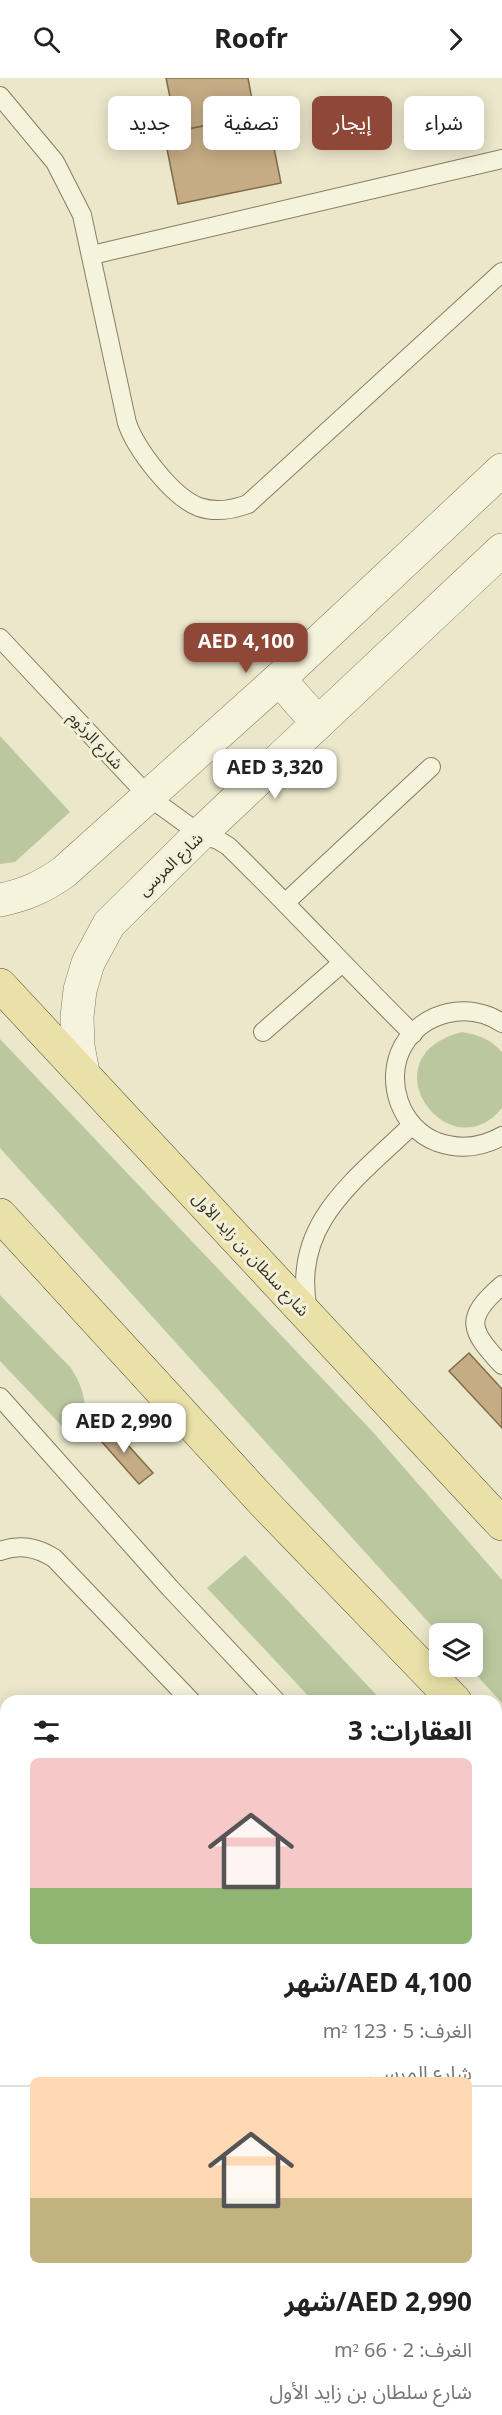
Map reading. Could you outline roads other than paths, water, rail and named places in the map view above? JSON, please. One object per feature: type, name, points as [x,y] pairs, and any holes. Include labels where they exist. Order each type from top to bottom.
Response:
[{"type":"main road","name":"شارع سلطان بن زايد الأول","points":[[0,985],[502,1524]]},
{"type":"main road","points":[[0,1215],[264,1503],[449,1695]]},
{"type":"street","points":[[0,900],[24,895],[64,872],[279,679],[502,471]]},
{"type":"street","name":"شارع المرسى","points":[[83,1073],[78,1046],[77,1017],[80,990],[88,963],[109,924],[200,834],[502,550]]},
{"type":"street","points":[[279,679],[318,723]]},
{"type":"lane","points":[[0,96],[37,138],[70,188],[82,215],[127,423],[132,437],[149,463],[182,496],[197,506],[214,511],[232,510],[248,504],[502,272]]},
{"type":"lane","points":[[92,255],[502,159]]},
{"type":"lane","name":"شارع الردُوم","points":[[0,638],[149,796],[200,834],[228,846],[286,902],[342,963],[413,1034]]},
{"type":"lane","points":[[286,902],[431,767]]},
{"type":"lane","points":[[263,1032],[342,963]]},
{"type":"lane","points":[[498,1144],[473,1148],[450,1147],[429,1139],[412,1125],[399,1103],[395,1079],[397,1063],[403,1047],[426,1022],[442,1014],[460,1011],[478,1012],[500,1018]]},
{"type":"lane","points":[[310,1318],[304,1291],[305,1263],[312,1237],[326,1212],[338,1198],[412,1125]]},
{"type":"lane","points":[[502,1285],[480,1306],[475,1327],[482,1343],[502,1365]]},
{"type":"lane","points":[[1,1401],[263,1695]]},
{"type":"lane","points":[[0,1551],[26,1547],[41,1550],[54,1558],[184,1695]]}]
